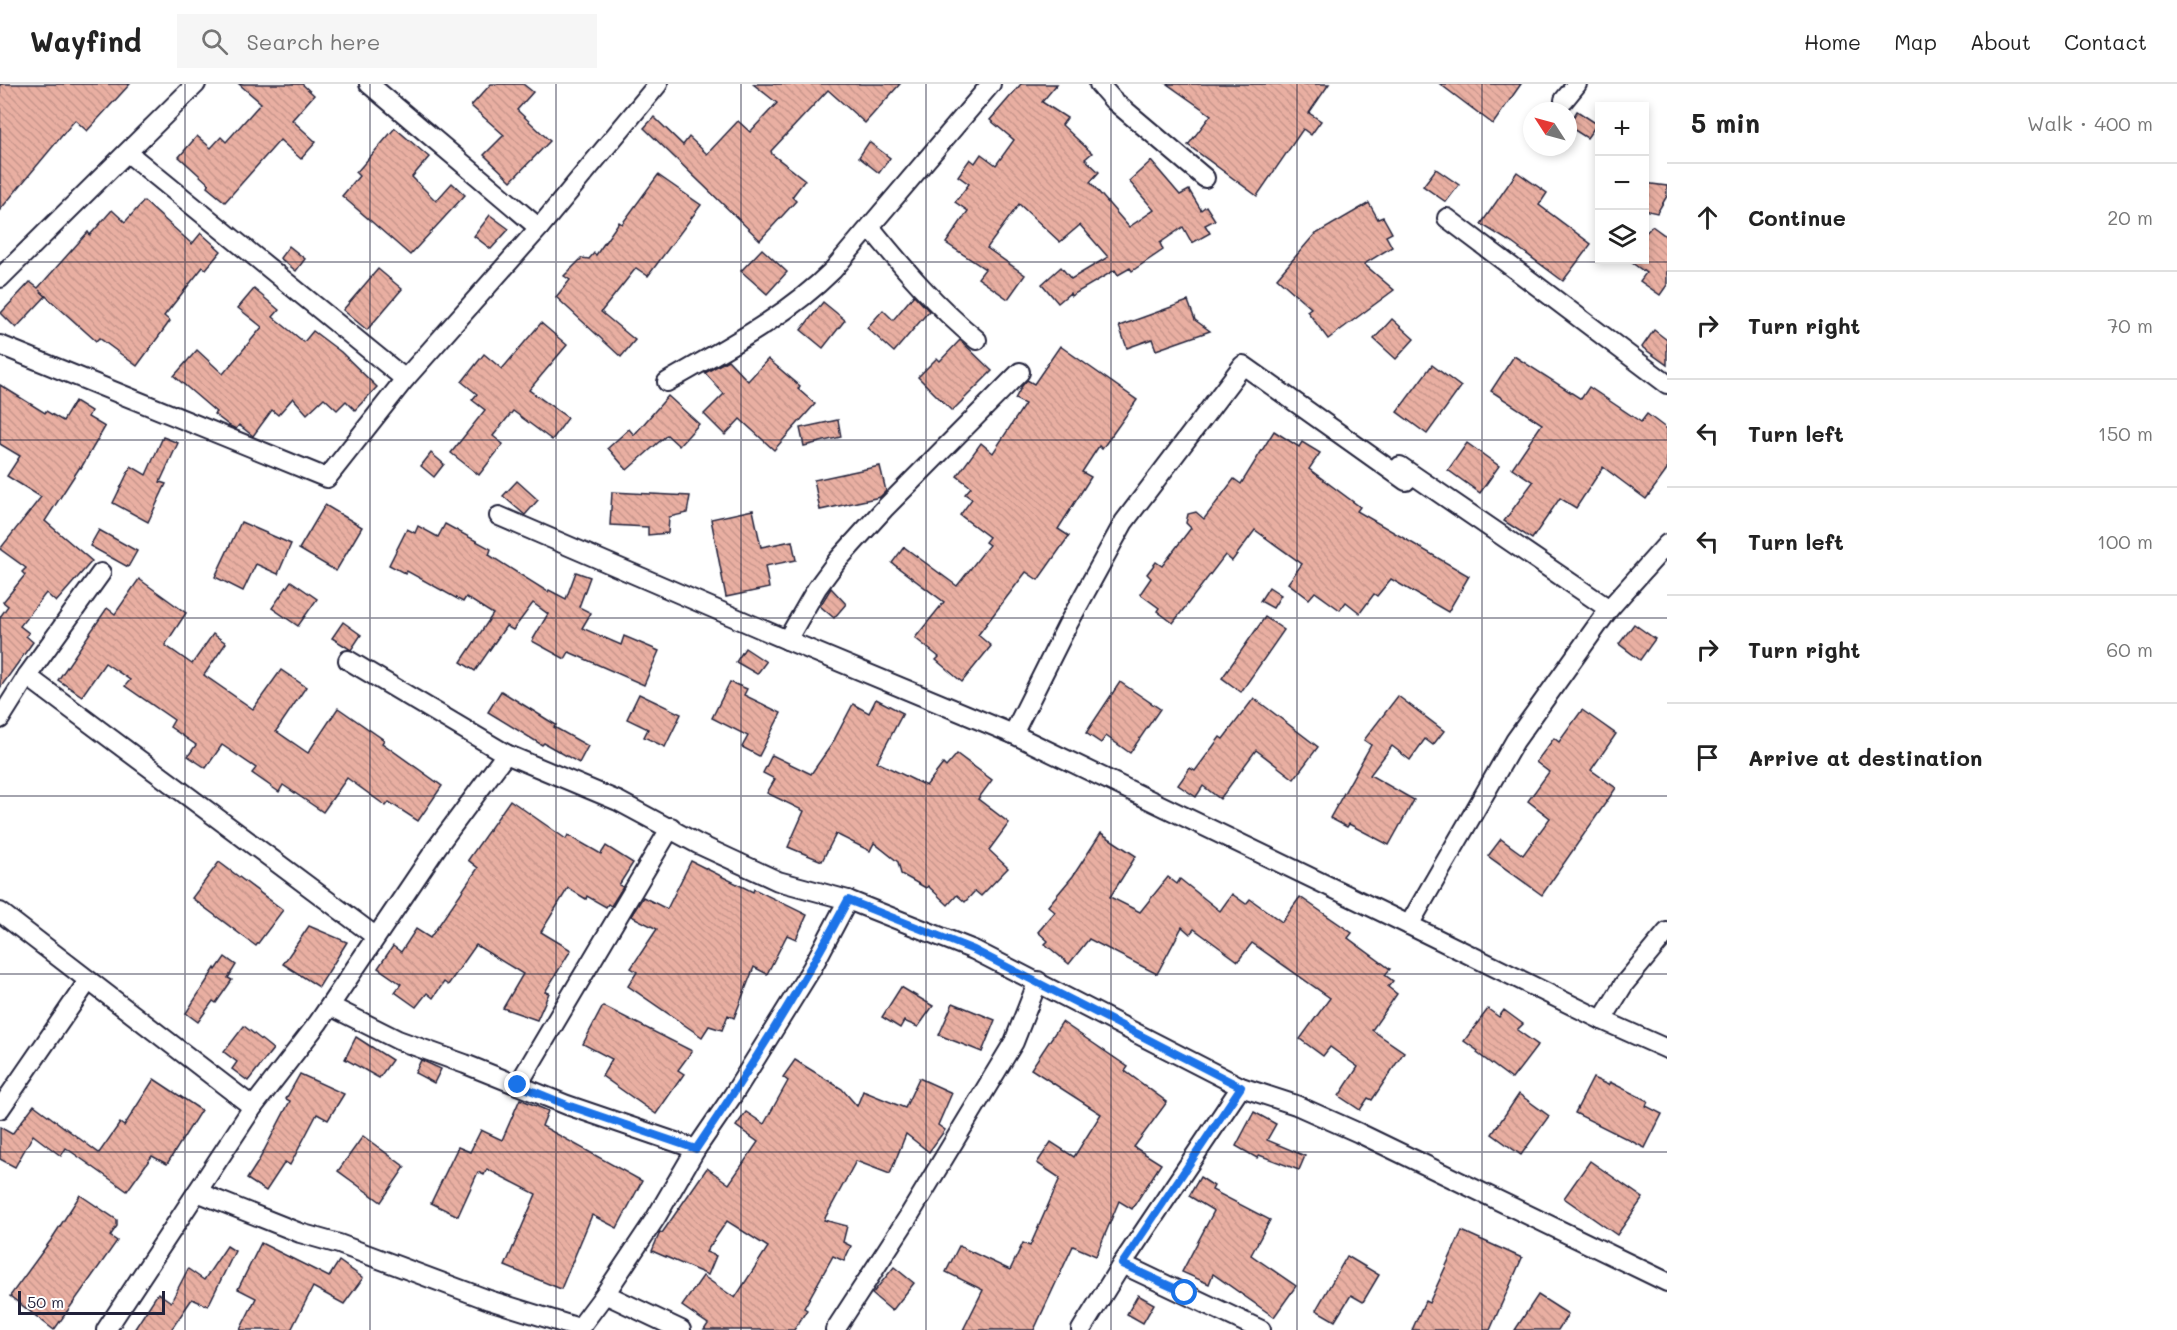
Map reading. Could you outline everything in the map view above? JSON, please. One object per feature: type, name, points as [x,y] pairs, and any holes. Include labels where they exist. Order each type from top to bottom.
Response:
[{"type":"street","points":[[0,278],[196,84]]},
{"type":"street","points":[[369,84],[539,228]]},
{"type":"street","points":[[0,345],[327,478],[405,379],[539,228],[658,84]]},
{"type":"street","points":[[667,382],[813,291],[991,84]]},
{"type":"street","points":[[1099,84],[1113,100],[1205,178]]},
{"type":"street","points":[[1564,100],[1577,84]]},
{"type":"street","points":[[128,153],[405,379]]},
{"type":"street","points":[[1447,218],[1667,384]]},
{"type":"street","points":[[870,227],[913,280],[948,316],[977,340]]},
{"type":"street","points":[[1013,734],[1068,624],[1125,522],[1243,365],[1406,481]]},
{"type":"street","points":[[787,640],[817,588],[837,561],[884,509],[1020,372]]},
{"type":"street","points":[[1384,455],[1609,609]]},
{"type":"street","points":[[499,516],[1013,734],[1602,1020],[1667,1049]]},
{"type":"street","points":[[1409,925],[1515,741],[1609,609],[1667,544]]},
{"type":"street","points":[[0,719],[27,676],[101,573]]},
{"type":"street","points":[[348,660],[506,754],[618,801],[671,827],[698,844],[778,881],[848,900],[974,950],[1241,1087],[1296,1105],[1359,1133],[1667,1282]]},
{"type":"street","points":[[27,676],[375,936]]},
{"type":"street","points":[[106,1330],[253,1107],[330,1006],[437,847],[506,754]]},
{"type":"street","points":[[518,1085],[671,827]]},
{"type":"street","points":[[197,1192],[300,1233],[339,1244],[489,1300],[579,1329],[655,1219],[696,1149],[782,1017],[812,968],[848,900]]},
{"type":"street","points":[[0,912],[253,1107]]},
{"type":"street","points":[[1602,1020],[1624,984],[1667,932]]},
{"type":"street","points":[[0,1109],[88,981]]},
{"type":"street","points":[[836,1330],[907,1219],[1014,1042],[1038,981]]},
{"type":"street","points":[[330,1006],[398,1040],[567,1105],[696,1149]]},
{"type":"street","points":[[1081,1330],[1122,1264],[1241,1087]]},
{"type":"street","points":[[1122,1264],[1261,1330]]},
{"type":"street","points":[[605,1294],[681,1330]]},
{"type":"building","points":[[0,84],[130,84],[87,131],[75,120],[0,210]]},
{"type":"building","points":[[239,84],[302,84],[314,95],[292,120],[316,142],[301,159],[280,140],[225,202],[207,187],[209,184],[179,157],[197,136],[211,148],[221,137],[226,142],[261,103]]},
{"type":"building","points":[[491,84],[523,84],[533,92],[517,110],[550,141],[511,181],[484,155],[504,135],[471,106]]},
{"type":"building","points":[[753,84],[900,84],[865,123],[828,90],[771,151],[805,180],[792,197],[796,201],[760,240],[644,128],[654,117],[683,145],[689,137],[707,154],[738,121],[750,132],[777,103]]},
{"type":"building","points":[[1021,84],[1057,84],[1042,102],[1067,118],[1062,125],[1092,153],[1085,159],[1099,172],[1090,182],[1129,227],[1154,210],[1129,181],[1151,161],[1180,195],[1189,190],[1201,210],[1206,206],[1215,220],[1205,225],[1210,233],[1192,243],[1183,227],[1160,243],[1163,250],[1132,271],[1130,268],[1118,275],[1115,270],[1071,296],[1070,293],[1058,303],[1042,284],[1061,267],[1071,279],[1108,257],[1080,225],[1060,242],[1019,204],[987,248],[1025,275],[1008,299],[978,278],[985,269],[946,243],[968,211],[955,202],[969,184],[958,176],[970,159],[975,163],[981,154],[996,165],[1014,140],[990,120]]},
{"type":"building","points":[[1167,84],[1329,84],[1309,113],[1321,121],[1311,135],[1303,129],[1257,196],[1188,145],[1211,115]]},
{"type":"building","points":[[1440,84],[1521,84],[1493,124]]},
{"type":"building","points":[[1577,111],[1595,123],[1595,127],[1587,138],[1577,132]]},
{"type":"building","points":[[395,128],[429,157],[412,177],[436,201],[452,183],[465,195],[410,255],[342,196],[359,176],[356,173]]},
{"type":"building","points":[[869,142],[890,158],[879,173],[859,157]]},
{"type":"building","points":[[1436,169],[1459,185],[1446,202],[1423,186]]},
{"type":"building","points":[[1517,172],[1547,193],[1539,205],[1591,244],[1563,281],[1512,243],[1481,224]]},
{"type":"building","points":[[658,175],[701,205],[648,276],[636,268],[601,312],[635,340],[621,357],[556,297],[570,280],[564,276],[582,258],[589,259],[594,253],[596,255],[619,222],[622,224]]},
{"type":"building","points":[[1649,184],[1667,186],[1667,196],[1657,213],[1649,211]]},
{"type":"building","points":[[144,201],[192,244],[201,233],[221,251],[206,269],[203,267],[164,316],[170,321],[137,366],[99,338],[96,341],[46,296],[16,328],[1,313],[30,282],[38,288],[88,232],[90,235],[112,210],[125,222]]},
{"type":"building","points":[[1369,203],[1378,219],[1383,217],[1392,233],[1386,236],[1392,247],[1364,264],[1394,290],[1328,339],[1307,311],[1311,308],[1277,278],[1314,235]]},
{"type":"building","points":[[490,215],[509,229],[491,249],[474,236]]},
{"type":"building","points":[[1652,226],[1667,237],[1667,285],[1660,295],[1640,281],[1646,273],[1634,264],[1649,264],[1649,229]]},
{"type":"building","points":[[289,246],[305,259],[296,271],[280,258]]},
{"type":"building","points":[[762,249],[787,272],[767,294],[741,271]]},
{"type":"building","points":[[378,269],[402,289],[367,330],[343,310]]},
{"type":"building","points":[[254,289],[279,310],[273,317],[304,342],[313,331],[341,352],[377,387],[355,410],[346,401],[337,410],[324,398],[307,414],[293,398],[278,415],[272,410],[253,436],[239,425],[236,429],[214,414],[216,412],[174,376],[197,350],[223,374],[262,327],[238,308]]},
{"type":"building","points":[[914,295],[929,311],[894,352],[867,328],[883,310],[893,320]]},
{"type":"building","points":[[1188,301],[1195,320],[1210,331],[1156,350],[1152,339],[1127,348],[1119,326]]},
{"type":"building","points":[[823,302],[845,320],[823,348],[801,330]]},
{"type":"building","points":[[1392,319],[1414,339],[1396,359],[1374,339]]},
{"type":"building","points":[[541,323],[567,345],[529,390],[568,418],[552,440],[513,411],[493,436],[503,444],[479,475],[451,453],[485,410],[472,400],[477,394],[462,382],[484,354],[502,369]]},
{"type":"building","points":[[1654,330],[1667,340],[1667,365],[1642,347]]},
{"type":"building","points":[[960,340],[992,371],[952,411],[918,377],[937,358],[940,361]]},
{"type":"building","points":[[1060,346],[1137,400],[1102,449],[1099,446],[1082,472],[1091,477],[1058,529],[1069,536],[1038,580],[1026,572],[978,635],[991,646],[962,682],[936,660],[939,657],[915,638],[944,602],[892,563],[904,547],[957,586],[989,545],[985,542],[989,537],[960,515],[972,499],[965,494],[971,487],[957,476],[981,443],[993,453],[1025,404],[1015,399],[1022,386],[1027,380],[1034,384]]},
{"type":"building","points":[[1514,356],[1581,399],[1589,387],[1641,422],[1647,414],[1667,429],[1667,470],[1646,499],[1603,467],[1576,508],[1560,498],[1532,539],[1504,521],[1533,482],[1512,468],[1542,424],[1491,391]]},
{"type":"building","points":[[768,359],[800,386],[798,389],[815,404],[774,450],[740,419],[725,435],[704,414],[724,394],[705,373],[728,360],[748,381]]},
{"type":"building","points":[[1432,365],[1461,387],[1427,434],[1397,412]]},
{"type":"building","points":[[0,385],[45,413],[46,411],[63,421],[75,401],[91,411],[88,417],[105,427],[81,468],[45,521],[92,561],[56,602],[46,593],[20,626],[29,633],[26,636],[33,642],[0,688],[0,617],[8,606],[3,602],[25,575],[22,572],[26,568],[0,549],[41,497],[7,476],[20,456],[0,444]]},
{"type":"building","points":[[668,396],[699,424],[679,446],[667,435],[627,470],[608,448],[629,429],[634,435]]},
{"type":"building","points":[[838,420],[841,437],[804,446],[800,428]]},
{"type":"building","points":[[1274,431],[1299,447],[1302,442],[1320,453],[1309,469],[1360,507],[1357,511],[1469,576],[1448,612],[1391,579],[1377,596],[1374,594],[1360,613],[1346,602],[1340,610],[1315,592],[1309,599],[1288,583],[1302,564],[1255,530],[1232,561],[1225,555],[1173,623],[1157,611],[1159,608],[1140,594],[1151,578],[1147,574],[1156,562],[1162,566],[1191,528],[1186,523],[1188,514],[1196,512],[1204,519],[1234,479],[1241,484]]},
{"type":"building","points":[[163,437],[178,443],[160,482],[166,484],[148,522],[113,503],[131,466],[146,475]]},
{"type":"building","points":[[1467,443],[1499,466],[1480,493],[1448,470]]},
{"type":"building","points":[[431,453],[444,464],[434,477],[421,466]]},
{"type":"building","points":[[880,466],[886,491],[880,497],[820,510],[814,480]]},
{"type":"building","points":[[517,481],[538,500],[525,515],[503,496]]},
{"type":"building","points":[[612,492],[690,496],[687,513],[669,517],[668,533],[648,535],[648,527],[610,525]]},
{"type":"building","points":[[325,505],[362,527],[336,571],[299,549]]},
{"type":"building","points":[[753,510],[761,547],[792,541],[796,560],[765,566],[769,588],[726,597],[711,519]]},
{"type":"building","points":[[241,522],[291,544],[278,574],[256,564],[243,591],[215,577]]},
{"type":"building","points":[[445,524],[491,549],[489,555],[548,592],[549,590],[566,599],[576,572],[590,577],[579,607],[591,613],[582,628],[621,645],[624,636],[659,651],[644,685],[569,652],[565,659],[532,641],[548,614],[533,603],[513,630],[506,626],[475,671],[461,662],[493,614],[466,597],[463,602],[407,571],[406,574],[389,565],[407,529],[415,533],[418,526],[438,537]]},
{"type":"building","points":[[99,530],[137,551],[128,567],[90,546]]},
{"type":"building","points":[[139,579],[186,613],[165,645],[192,664],[213,634],[226,643],[204,675],[253,709],[281,670],[306,687],[276,731],[308,753],[338,708],[384,740],[382,743],[442,786],[418,821],[389,802],[386,806],[347,778],[323,812],[283,785],[279,792],[252,773],[256,768],[222,745],[206,768],[188,756],[196,745],[170,727],[174,720],[125,686],[130,680],[105,663],[82,696],[58,680],[107,608],[115,614]]},
{"type":"building","points":[[291,581],[317,599],[298,626],[272,608]]},
{"type":"building","points":[[1269,587],[1281,595],[1273,608],[1260,601]]},
{"type":"building","points":[[831,588],[846,604],[834,618],[820,606]]},
{"type":"building","points":[[1265,617],[1284,630],[1241,692],[1222,678]]},
{"type":"building","points":[[343,622],[361,635],[351,650],[332,638]]},
{"type":"building","points":[[1634,624],[1655,639],[1640,660],[1619,644]]},
{"type":"building","points":[[745,648],[766,662],[757,674],[736,662]]},
{"type":"building","points":[[730,682],[747,689],[744,695],[781,713],[759,756],[742,747],[748,736],[712,718]]},
{"type":"building","points":[[1120,682],[1160,709],[1130,753],[1106,736],[1101,743],[1086,733]]},
{"type":"building","points":[[501,691],[556,725],[554,727],[588,746],[579,763],[544,743],[542,745],[488,712]]},
{"type":"building","points":[[639,694],[681,714],[665,747],[644,737],[648,729],[627,719]]},
{"type":"building","points":[[1398,696],[1444,731],[1433,745],[1425,739],[1410,760],[1392,746],[1370,775],[1414,800],[1389,845],[1349,824],[1347,827],[1330,818],[1371,745],[1364,740]]},
{"type":"building","points":[[1254,698],[1318,747],[1294,779],[1256,750],[1220,799],[1203,786],[1196,797],[1178,785],[1190,768],[1195,771],[1220,737],[1223,739]]},
{"type":"building","points":[[876,699],[903,713],[877,762],[926,786],[943,764],[946,767],[957,754],[992,780],[978,799],[1009,823],[989,850],[1008,868],[981,896],[975,891],[965,902],[957,895],[948,905],[928,886],[926,888],[901,874],[898,862],[874,843],[870,851],[836,834],[822,861],[788,847],[804,811],[767,793],[775,779],[763,773],[772,755],[811,774],[832,744],[853,704],[869,713]]},
{"type":"building","points":[[1582,710],[1616,734],[1591,770],[1616,788],[1542,895],[1488,856],[1501,839],[1523,855],[1550,818],[1528,801],[1549,772],[1536,762],[1554,738],[1559,742]]},
{"type":"building","points":[[510,800],[566,839],[568,835],[601,854],[606,846],[633,863],[619,885],[623,887],[611,906],[608,904],[606,907],[568,888],[541,932],[571,950],[545,992],[549,993],[537,1020],[503,1008],[523,974],[476,945],[448,985],[444,982],[433,998],[427,993],[416,1007],[395,992],[401,984],[378,968],[393,946],[401,952],[416,929],[430,938],[478,868],[468,860]]},
{"type":"building","points":[[1101,833],[1136,856],[1110,897],[1140,912],[1168,877],[1177,884],[1180,879],[1220,911],[1232,894],[1246,904],[1250,899],[1282,922],[1300,897],[1352,933],[1348,938],[1390,969],[1385,975],[1393,981],[1388,987],[1397,994],[1372,1030],[1404,1052],[1372,1100],[1368,1098],[1360,1110],[1339,1096],[1358,1067],[1330,1047],[1323,1056],[1300,1039],[1330,998],[1252,943],[1238,961],[1194,929],[1190,934],[1182,927],[1157,974],[1089,939],[1069,964],[1045,944],[1048,941],[1038,932],[1055,912],[1048,906],[1073,876]]},
{"type":"building","points":[[691,861],[753,892],[754,889],[807,915],[796,939],[787,935],[767,974],[754,967],[734,1018],[728,1015],[722,1030],[709,1026],[702,1037],[628,986],[637,972],[631,968],[657,929],[631,916],[643,897],[667,909]]},
{"type":"building","points":[[219,862],[283,910],[256,946],[192,898]]},
{"type":"building","points":[[309,926],[347,942],[319,987],[283,964]]},
{"type":"building","points":[[225,957],[236,965],[228,978],[232,980],[216,1003],[213,1001],[198,1022],[186,1013],[215,968],[216,970]]},
{"type":"building","points":[[901,987],[933,1006],[918,1027],[904,1021],[900,1028],[882,1017]]},
{"type":"building","points":[[953,1003],[995,1020],[982,1052],[939,1035]]},
{"type":"building","points":[[603,1006],[692,1051],[678,1070],[684,1074],[656,1114],[602,1076],[612,1059],[583,1044]]},
{"type":"building","points":[[1488,1009],[1499,1017],[1504,1010],[1523,1024],[1517,1030],[1538,1045],[1512,1079],[1464,1041]]},
{"type":"building","points":[[1062,1022],[1128,1067],[1125,1071],[1167,1102],[1134,1147],[1161,1164],[1132,1209],[1119,1201],[1096,1256],[1073,1246],[1034,1330],[963,1330],[983,1290],[946,1272],[959,1246],[1010,1270],[1023,1243],[1030,1246],[1060,1178],[1037,1163],[1051,1142],[1074,1157],[1101,1114],[1031,1069]]},
{"type":"building","points":[[244,1026],[273,1049],[248,1081],[232,1069],[237,1062],[224,1052]]},
{"type":"building","points":[[356,1037],[392,1060],[379,1078],[345,1059]]},
{"type":"building","points":[[421,1060],[441,1069],[434,1083],[415,1073]]},
{"type":"building","points":[[795,1060],[842,1089],[857,1106],[863,1091],[905,1108],[919,1078],[952,1093],[938,1125],[945,1130],[929,1152],[906,1134],[890,1174],[856,1161],[824,1220],[847,1226],[843,1242],[851,1246],[844,1261],[833,1256],[804,1308],[807,1310],[794,1330],[704,1330],[708,1324],[682,1306],[703,1276],[735,1298],[768,1247],[727,1221],[706,1252],[716,1256],[708,1275],[652,1251],[660,1232],[662,1233],[707,1168],[729,1184],[758,1142],[736,1126],[746,1112],[764,1124],[788,1081],[783,1077]]},
{"type":"building","points":[[300,1074],[344,1094],[328,1120],[317,1114],[290,1165],[285,1162],[266,1191],[247,1179],[290,1101],[286,1099]]},
{"type":"building","points":[[1593,1078],[1608,1085],[1610,1082],[1648,1101],[1646,1106],[1662,1114],[1645,1148],[1575,1113]]},
{"type":"building","points":[[154,1079],[201,1110],[167,1164],[152,1156],[127,1191],[66,1148],[61,1156],[33,1135],[15,1167],[0,1159],[0,1127],[12,1134],[34,1105],[99,1153],[120,1123],[124,1126]]},
{"type":"building","points":[[1519,1094],[1549,1116],[1521,1155],[1492,1134]]},
{"type":"building","points":[[520,1099],[548,1111],[542,1126],[642,1181],[617,1228],[592,1215],[561,1289],[505,1266],[536,1194],[487,1169],[484,1175],[478,1172],[458,1216],[431,1203],[458,1147],[470,1152],[481,1130],[502,1140]]},
{"type":"building","points":[[1254,1112],[1276,1124],[1267,1140],[1305,1156],[1299,1170],[1259,1155],[1257,1158],[1236,1146]]},
{"type":"building","points":[[363,1136],[405,1167],[381,1202],[338,1171]]},
{"type":"building","points":[[1590,1161],[1643,1198],[1617,1235],[1564,1198]]},
{"type":"building","points":[[1200,1177],[1214,1186],[1212,1190],[1270,1220],[1251,1255],[1296,1286],[1274,1317],[1213,1274],[1209,1284],[1182,1272],[1214,1211],[1189,1196]]},
{"type":"building","points":[[80,1195],[117,1220],[117,1226],[110,1236],[117,1241],[54,1330],[10,1296]]},
{"type":"building","points":[[1462,1231],[1522,1258],[1490,1330],[1412,1330],[1425,1301],[1429,1303]]},
{"type":"building","points":[[261,1243],[329,1277],[339,1261],[363,1278],[344,1304],[313,1287],[291,1330],[240,1330],[256,1298],[238,1289]]},
{"type":"building","points":[[227,1246],[235,1251],[208,1306],[192,1299],[171,1330],[134,1330],[158,1293],[171,1302],[188,1269],[204,1280]]},
{"type":"building","points":[[1347,1256],[1379,1275],[1363,1302],[1351,1295],[1335,1321],[1316,1310]]},
{"type":"building","points":[[894,1267],[914,1283],[892,1311],[872,1294]]},
{"type":"building","points":[[1138,1295],[1154,1304],[1143,1323],[1127,1314]]},
{"type":"building","points":[[1538,1295],[1568,1314],[1558,1330],[1515,1330]]},
{"type":"route","points":[[518,1085],[567,1105],[696,1149],[733,1095],[812,968],[848,900],[974,950],[1241,1087],[1122,1264],[1185,1293]]}]
